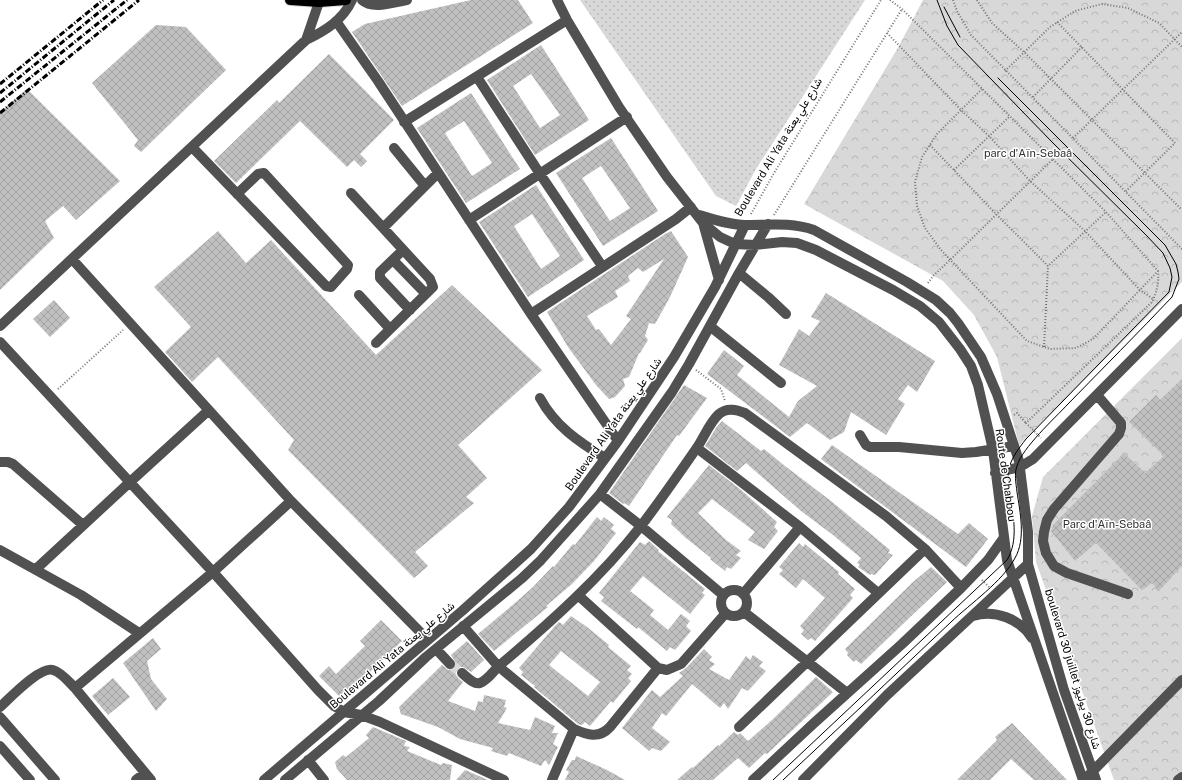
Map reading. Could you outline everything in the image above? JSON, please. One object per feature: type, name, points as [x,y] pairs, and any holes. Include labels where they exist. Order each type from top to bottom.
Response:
[{"type":"main road","points":[[290,0],[319,2],[346,0]]},
{"type":"street","points":[[0,326],[306,40],[322,33],[345,13],[352,0]]},
{"type":"street","points":[[362,0],[370,5],[406,0]]},
{"type":"street","points":[[557,0],[567,20],[619,107],[703,224],[720,237],[736,244]]},
{"type":"street","points":[[306,40],[319,2]]},
{"type":"street","points":[[404,122],[567,20]]},
{"type":"street","points":[[336,21],[378,81],[531,314],[618,441]]},
{"type":"street","points":[[477,76],[540,174],[602,266]]},
{"type":"street","points":[[469,220],[627,117]]},
{"type":"street","points":[[192,147],[237,194],[326,286],[331,287],[347,270],[348,265],[264,173],[258,174],[237,194]]},
{"type":"street","points":[[394,148],[425,186]]},
{"type":"street","points":[[383,228],[438,173]]},
{"type":"street","points":[[351,193],[430,278],[433,287],[376,343]]},
{"type":"street","points":[[531,314],[602,266],[676,219],[694,211]]},
{"type":"street","name":"Route de Chabbou","points":[[694,211],[715,220],[744,226],[768,224],[802,226],[814,230],[922,291],[950,313],[977,349],[992,381],[1014,446],[1020,467],[1028,525],[1028,564]]},
{"type":"street","points":[[703,224],[719,280]]},
{"type":"street","name":"Boulevard Ali Yata شارع علي يعتة","points":[[285,780],[463,626],[521,579],[541,560],[600,494],[672,392],[711,327],[739,273],[768,224]]},
{"type":"street","name":"Boulevard Ali Yata شارع علي يعتة","points":[[264,780],[462,611],[530,549],[569,506],[618,441],[678,350],[719,280],[744,226]]},
{"type":"street","name":"Route de Chabbou","points":[[736,244],[755,245],[782,242],[797,243],[816,250],[893,290],[933,316],[954,340],[971,366],[981,398],[993,450],[1003,539],[1007,560],[1039,651]]},
{"type":"street","points":[[403,250],[380,272],[380,278],[410,310]]},
{"type":"street","points":[[72,259],[291,501],[428,640]]},
{"type":"street","points":[[393,260],[426,294]]},
{"type":"street","points":[[739,273],[786,314]]},
{"type":"street","points":[[359,295],[390,329]]},
{"type":"street","points":[[995,473],[1020,467],[1033,459],[1182,309]]},
{"type":"street","points":[[711,327],[781,383]]},
{"type":"street","points":[[0,342],[213,572],[326,699],[334,706],[344,712],[361,715],[380,722],[504,780]]},
{"type":"street","points":[[1096,395],[1121,423],[1119,434],[1054,509],[1047,520],[1043,541],[1046,553],[1054,566],[1067,573],[1128,594]]},
{"type":"street","points":[[540,398],[549,414],[561,427],[573,437],[605,458]]},
{"type":"street","points":[[462,674],[476,683],[481,683],[578,595],[603,569],[640,526],[697,448],[719,414],[729,409],[745,413],[886,516],[925,549],[961,588]]},
{"type":"street","points":[[36,570],[209,410]]},
{"type":"street","points":[[860,435],[866,445],[870,447],[899,447],[962,453],[1014,446]]},
{"type":"street","points":[[697,448],[800,527],[878,593]]},
{"type":"street","points":[[0,462],[8,462],[13,464],[83,525]]},
{"type":"street","points":[[600,494],[723,595]]},
{"type":"street","points":[[75,688],[213,572],[291,501]]},
{"type":"street","points":[[743,594],[800,527]]},
{"type":"street","points":[[753,780],[961,588],[988,560],[1003,539]]},
{"type":"street","points":[[739,727],[925,549]]},
{"type":"street","points":[[0,550],[81,595],[139,633]]},
{"type":"street","points":[[803,780],[887,695],[1028,564]]},
{"type":"street","name":"boulevard 30 juillet شارع 30 يوليوز","points":[[1028,564],[1064,690],[1094,776]]},
{"type":"street","points":[[736,590],[743,594],[747,605],[744,612],[732,617],[725,614],[720,605],[720,600],[725,592],[736,590]]},
{"type":"street","points":[[578,595],[658,668],[667,670],[681,664],[725,614]]},
{"type":"street","points":[[744,612],[847,693]]},
{"type":"street","points":[[971,617],[989,613],[999,615],[1010,619],[1025,629],[1030,636],[1039,651],[1083,780],[1094,776],[1182,680]]},
{"type":"street","points":[[463,626],[498,666],[574,729],[584,733],[596,735],[606,732],[658,668]]},
{"type":"street","points":[[436,649],[450,664]]},
{"type":"street","points":[[0,708],[37,675],[45,670],[52,669],[75,688],[148,776],[136,780]]},
{"type":"street","points":[[0,717],[55,780]]},
{"type":"street","points":[[552,780],[574,729]]},
{"type":"street","points":[[0,746],[30,780]]},
{"type":"street","points":[[308,760],[324,780]]},
{"type":"street","points":[[1178,780],[1182,777]]},
{"type":"path","name":"Boulevard Ali Yata شارع علي يعتة","points":[[744,226],[774,173],[881,0]]},
{"type":"path","points":[[890,0],[902,8],[1106,212],[1158,271],[1159,282],[1156,292],[1145,310],[1026,423],[1048,445]]},
{"type":"path","points":[[953,0],[957,11],[971,35],[1181,247]]},
{"type":"path","points":[[977,0],[992,23],[1024,52],[1050,80],[1182,210]]},
{"type":"path","points":[[1006,71],[1050,27],[1057,22],[1075,11],[1102,4],[1128,8],[1159,23],[1182,47]]},
{"type":"path","points":[[768,224],[902,8]]},
{"type":"path","points":[[1057,22],[1175,143],[1125,192]]},
{"type":"path","points":[[1073,138],[1182,32]]},
{"type":"path","points":[[887,33],[961,110],[989,136],[1030,181],[1085,231],[1140,290],[1153,299]]},
{"type":"path","points":[[1033,97],[1082,47]]},
{"type":"path","points":[[982,89],[937,134],[922,157],[915,182],[917,206],[925,228],[941,250],[1027,341],[1050,349],[1076,348],[1093,339],[1158,271]]},
{"type":"path","points":[[954,170],[1010,116]]},
{"type":"path","points":[[930,145],[1048,266]]},
{"type":"path","points":[[922,291],[933,276],[1053,159]]},
{"type":"path","points":[[1044,347],[1048,266],[1106,212]]},
{"type":"path","points":[[51,396],[131,323]]},
{"type":"path","points":[[689,364],[721,389],[729,409]]},
{"type":"path","points":[[975,574],[997,594]]},
{"type":"green space","points":[[580,0],[865,0],[756,169],[736,206],[716,196]]},
{"type":"green space","name":"parc d'Aïn-Sebaâ","points":[[923,0],[1182,0],[1182,282],[1019,445],[997,357],[974,315],[943,281],[804,204],[899,46]]},
{"type":"green space","name":"Parc d'Aïn-Sebaâ","points":[[1182,338],[1182,780],[1114,780],[1036,562],[1032,516],[1043,477]]},
{"type":"building","points":[[471,0],[518,0],[533,23],[402,106],[352,32],[365,24]]},
{"type":"building","points":[[156,25],[186,27],[226,70],[141,152],[134,146],[138,140],[92,83]]},
{"type":"building","points":[[541,45],[589,120],[535,155],[487,80]],"holes":[[[531,74],[560,115],[540,128],[513,86]]]},
{"type":"building","points":[[329,54],[394,120],[360,154],[367,161],[361,167],[354,160],[347,167],[300,121],[236,183],[214,161],[277,100],[279,103]]},
{"type":"building","points":[[27,89],[120,181],[76,220],[63,206],[45,221],[54,238],[0,290],[0,112]]},
{"type":"building","points":[[471,93],[520,169],[466,203],[417,128]],"holes":[[[464,121],[492,163],[472,176],[445,133]]]},
{"type":"building","points":[[611,138],[658,211],[603,246],[556,173]],"holes":[[[601,166],[630,208],[610,221],[582,178]]]},
{"type":"building","points":[[536,185],[584,260],[528,297],[479,222]],"holes":[[[532,214],[560,256],[541,269],[514,226]]]},
{"type":"building","points":[[218,231],[246,263],[271,240],[376,355],[452,285],[542,370],[458,445],[487,478],[466,497],[474,503],[415,552],[428,566],[414,578],[288,450],[294,440],[218,357],[192,382],[165,352],[191,327],[154,287]]},
{"type":"building","points":[[671,231],[688,257],[670,297],[655,324],[649,323],[645,336],[648,340],[639,353],[629,377],[623,379],[625,386],[615,397],[609,399],[596,385],[568,347],[547,312]],"holes":[[[664,259],[626,316],[631,319],[611,345],[599,329],[596,330],[587,316],[618,297],[615,291],[630,281],[628,276],[638,268],[643,272]]]},
{"type":"building","points":[[826,293],[935,361],[917,392],[908,385],[898,399],[905,404],[886,435],[851,412],[844,432],[830,440],[807,423],[790,437],[707,374],[724,350],[744,366],[737,375],[789,417],[798,401],[817,386],[779,365],[799,329],[809,336],[820,321],[811,317]]},
{"type":"building","points":[[54,300],[70,318],[50,337],[33,319]]},
{"type":"building","points":[[1182,379],[1182,566],[1159,591],[1152,583],[1142,590],[1096,543],[1075,561],[1051,531],[1053,525],[1124,453],[1145,473],[1164,456],[1129,422],[1156,395],[1160,400]]},
{"type":"building","points":[[684,385],[707,398],[679,436],[677,435],[629,506],[624,503],[623,504],[609,493]]},
{"type":"building","points":[[722,421],[761,451],[764,449],[831,501],[890,550],[888,553],[893,555],[875,575],[870,575],[858,567],[860,564],[857,563],[861,558],[801,511],[746,463],[737,471],[705,446]]},
{"type":"building","points":[[832,445],[958,534],[969,523],[988,539],[966,567],[821,459]]},
{"type":"building","points":[[709,465],[741,490],[777,522],[774,527],[778,531],[764,549],[748,540],[755,532],[712,499],[698,513],[726,540],[741,551],[736,555],[741,558],[731,569],[727,567],[725,571],[686,538],[671,524],[672,520],[667,517]]},
{"type":"building","points":[[597,517],[601,521],[604,517],[614,525],[611,529],[616,533],[594,561],[572,584],[546,606],[548,607],[494,651],[478,634],[533,587],[553,566],[554,567],[573,544],[575,545]]},
{"type":"building","points":[[649,541],[659,550],[658,551],[705,589],[702,593],[705,595],[690,614],[643,576],[630,591],[654,610],[650,615],[668,630],[681,614],[690,621],[686,626],[691,631],[675,650],[670,647],[667,651],[638,627],[637,629],[601,601],[604,597],[599,593],[640,542],[645,545]]},
{"type":"building","points":[[799,543],[803,547],[805,544],[839,572],[838,574],[855,589],[850,595],[853,598],[815,641],[811,638],[808,640],[801,634],[804,630],[800,626],[825,598],[803,579],[796,588],[779,574],[783,570],[779,567]]},
{"type":"building","points":[[931,567],[947,582],[861,664],[856,660],[854,662],[847,655],[848,653],[845,649],[913,582]]},
{"type":"building","points":[[571,616],[609,645],[608,647],[631,666],[627,670],[632,674],[628,678],[631,681],[613,703],[611,701],[590,726],[585,722],[582,725],[578,724],[521,675],[523,672],[519,668],[559,622],[563,625]],"holes":[[[561,651],[600,682],[588,696],[549,665]]]},
{"type":"building","points":[[381,620],[402,641],[342,699],[319,676],[329,666],[336,674],[365,646],[360,641]]},
{"type":"building","points":[[153,638],[161,649],[147,661],[151,679],[167,699],[156,711],[123,663]]},
{"type":"building","points":[[467,641],[484,660],[471,672],[463,667],[459,667],[456,670],[453,669],[456,666],[456,663],[451,655]]},
{"type":"building","points":[[704,649],[712,657],[709,660],[715,664],[709,669],[729,680],[746,656],[750,660],[753,655],[763,662],[759,666],[766,671],[748,691],[742,688],[728,709],[724,703],[720,708],[692,684],[666,716],[662,713],[652,728],[670,742],[661,751],[652,748],[649,751],[622,728],[652,690],[660,697],[683,676],[679,673],[686,668]]},
{"type":"building","points":[[442,665],[448,670],[453,670],[458,678],[463,682],[448,701],[475,711],[478,701],[483,702],[484,695],[506,700],[504,707],[507,708],[498,723],[530,730],[535,717],[555,726],[552,733],[558,733],[553,744],[558,747],[549,765],[545,760],[541,766],[509,753],[507,756],[491,751],[493,748],[460,739],[438,727],[401,714],[399,707]]},
{"type":"building","points":[[816,677],[833,692],[767,754],[765,753],[749,768],[738,758],[713,780],[677,780],[734,732],[738,735],[740,733],[748,741]]},
{"type":"building","points":[[113,678],[130,697],[108,715],[92,696]]},
{"type":"building","points":[[1012,723],[1067,780],[1034,780],[1011,759],[990,780],[957,780],[997,740],[995,737]]},
{"type":"building","points":[[373,727],[406,741],[404,746],[410,747],[407,751],[441,765],[443,763],[452,765],[450,780],[347,780],[337,769],[335,762],[343,755],[346,757],[369,738],[366,735]]},
{"type":"building","points":[[576,756],[625,780],[565,780],[569,772],[566,770],[572,760],[575,760]]},
{"type":"building","points":[[465,770],[488,780],[456,780]]},
{"type":"tunnel","points":[[450,664],[462,673]]},
{"type":"tram line","points":[[773,780],[1007,560],[1011,552],[1014,536],[1014,519],[1008,471],[1016,453],[1026,439],[1169,292],[1172,277],[1170,268],[1163,253],[958,45],[947,26],[937,0]]},
{"type":"tram line","points":[[944,7],[960,37]]},
{"type":"tram line","points":[[783,780],[951,622],[986,592],[1010,567],[1018,551],[1021,534],[1021,517],[1015,475],[1020,459],[1032,442],[1172,297],[1179,279],[1176,264],[1165,245],[998,78]]},
{"type":"railway","points":[[0,84],[103,0]]},
{"type":"railway","points":[[0,93],[114,0]]},
{"type":"railway","points":[[0,102],[127,0]]},
{"type":"railway","points":[[0,113],[139,0]]}]
